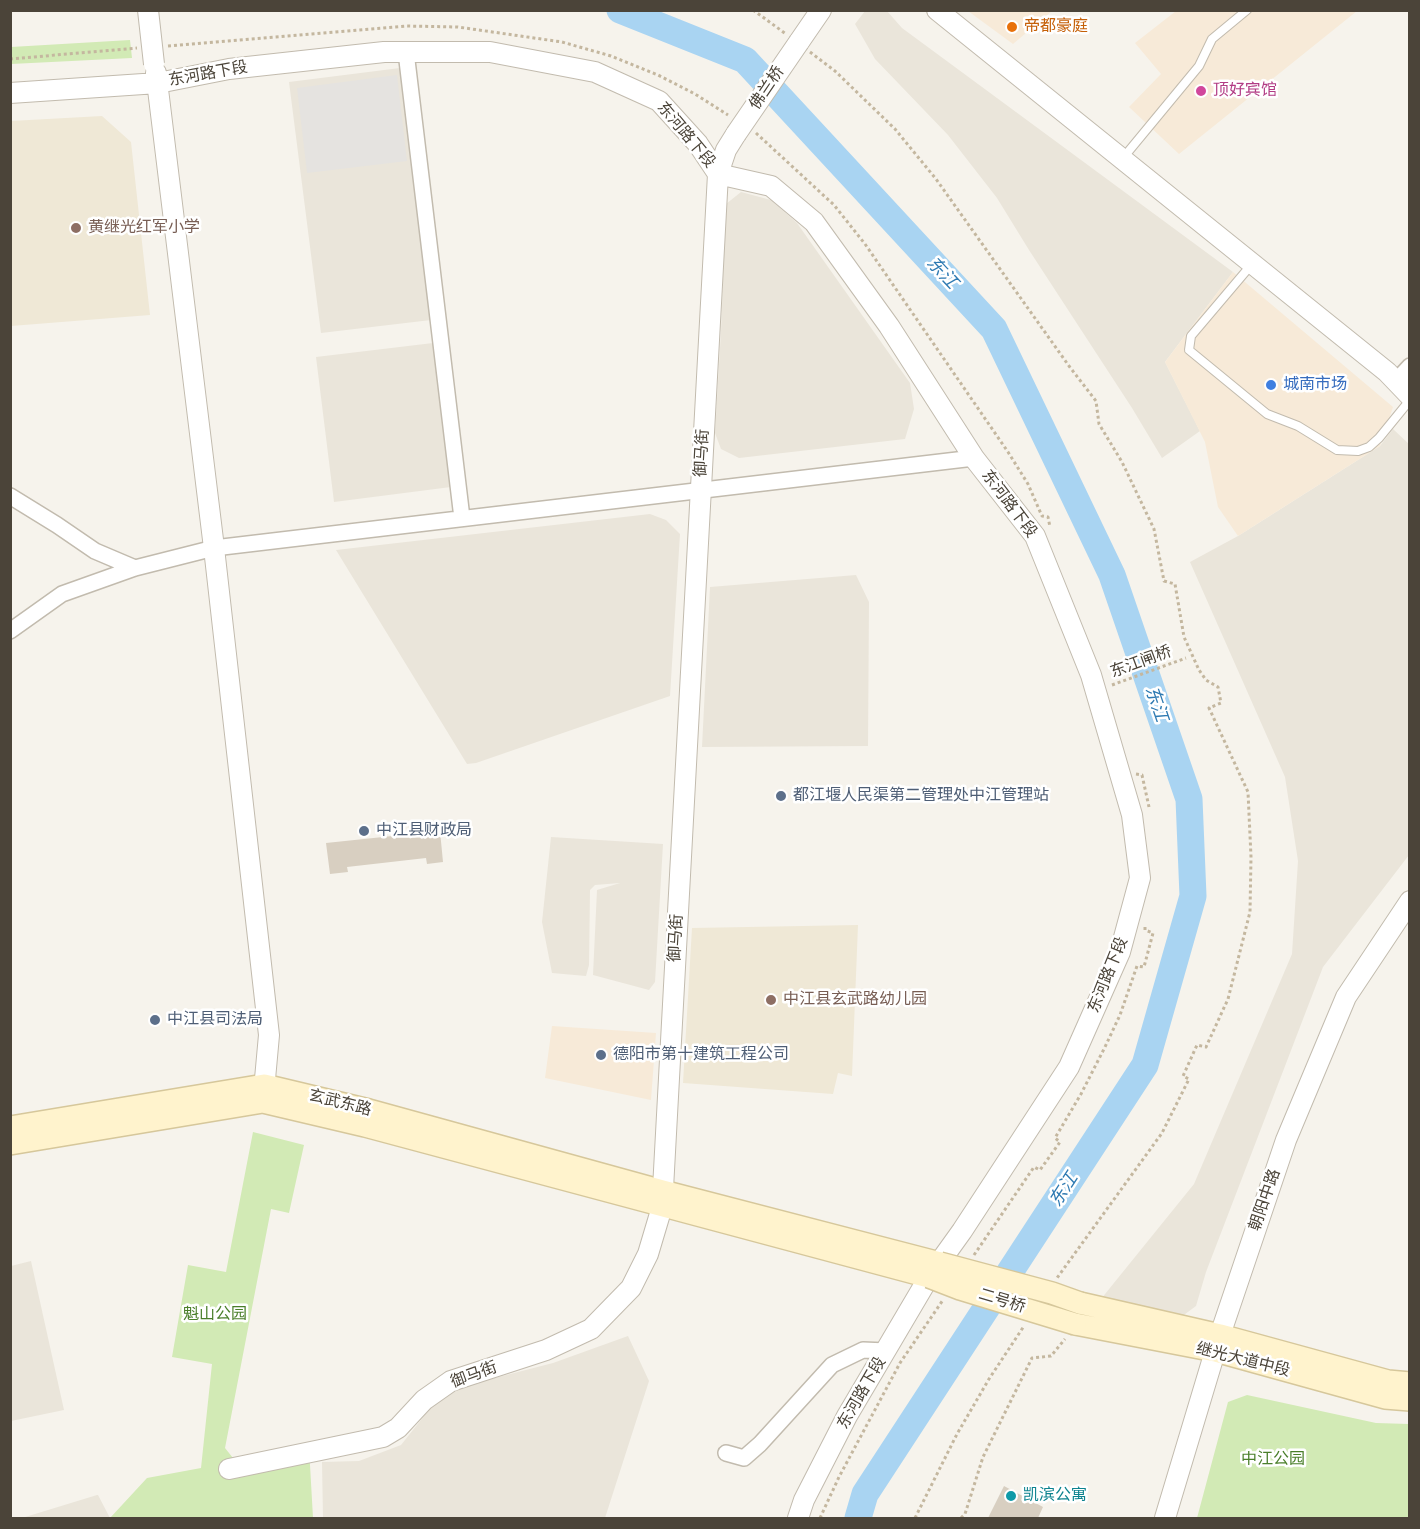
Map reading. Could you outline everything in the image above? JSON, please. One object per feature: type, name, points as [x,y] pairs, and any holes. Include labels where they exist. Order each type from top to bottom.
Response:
[{"type":"main road","name":"玄武东路","points":[[10,1127],[263,1093],[369,1110],[662,1199],[934,1270]]},
{"type":"main road","name":"玄武东路","points":[[10,1144],[263,1093]]},
{"type":"main road","name":"二号桥","points":[[934,1270],[1052,1293],[1080,1303]]},
{"type":"main road","name":"二号桥","points":[[934,1270],[960,1289],[1076,1324]]},
{"type":"main road","name":"继光大道中段","points":[[1080,1303],[1217,1343],[1385,1398],[1410,1400]]},
{"type":"main road","name":"继光大道中段","points":[[1076,1324],[1217,1343],[1388,1381],[1410,1383]]},
{"type":"street","points":[[148,10],[158,64],[269,1035],[263,1093]]},
{"type":"street","points":[[799,43],[821,10]]},
{"type":"street","points":[[937,10],[1387,372],[1403,388],[1410,366]]},
{"type":"street","name":"佛兰桥","points":[[735,127],[799,43]]},
{"type":"street","name":"东河路下段","points":[[10,93],[158,64],[229,69],[384,52],[490,52],[595,72],[658,101],[698,144],[718,174],[771,186],[814,222],[889,326],[974,458],[1035,536],[1087,664],[1132,815],[1140,878],[1120,952],[1069,1067],[934,1270],[847,1416],[804,1500],[798,1518]]},
{"type":"street","points":[[406,52],[462,518]]},
{"type":"street","name":"御马街","points":[[229,1469],[383,1437],[398,1428],[424,1400],[451,1381],[546,1350],[591,1329],[631,1288],[648,1254],[662,1199],[718,174],[735,127]]},
{"type":"street","points":[[10,631],[62,594],[135,568],[214,548],[974,458]]},
{"type":"street","points":[[10,496],[95,551],[135,568]]},
{"type":"street","name":"朝阳中路","points":[[1165,1518],[1217,1343],[1286,1140],[1346,997],[1410,901]]},
{"type":"street","points":[[726,1453],[744,1458],[760,1444],[832,1365],[863,1350],[886,1351]]},
{"type":"lane","points":[[1122,159],[1199,66],[1212,39],[1247,10]]},
{"type":"lane","points":[[1252,264],[1191,336],[1190,350],[1267,414],[1298,426],[1337,450],[1358,451],[1370,447],[1410,400]]},
{"type":"path","points":[[753,10],[835,71],[896,129],[936,179],[1096,401],[1099,424],[1122,462],[1154,529],[1164,581],[1175,584],[1184,637],[1199,670],[1206,680],[1218,687],[1221,703],[1209,708],[1248,792],[1251,857],[1250,912],[1227,999],[1206,1047],[1197,1045],[1183,1076],[1189,1079],[1162,1133],[1053,1284]]},
{"type":"path","points":[[158,64],[406,26],[458,27],[562,42],[611,56],[658,75],[695,94],[735,127]]},
{"type":"path","points":[[10,59],[138,48]]},
{"type":"path","points":[[755,132],[834,205],[871,253],[1008,452],[1028,484],[1042,516],[1048,517],[1053,537]]},
{"type":"path","points":[[1021,489],[1028,484]]},
{"type":"path","name":"东江闸桥","points":[[1105,688],[1186,658]]},
{"type":"path","points":[[1132,774],[1142,775],[1149,809],[1142,811]]},
{"type":"path","points":[[974,1255],[1034,1167],[1040,1170],[1060,1142],[1055,1138],[1106,1047],[1137,966],[1144,967],[1153,933],[1145,930],[1146,919]]},
{"type":"path","points":[[820,1518],[900,1363],[947,1294]]},
{"type":"path","points":[[915,1518],[988,1379],[1027,1322]]},
{"type":"path","points":[[961,1518],[965,1514],[983,1457],[1032,1358],[1051,1356],[1076,1324]]},
{"type":"shaded area","points":[[865,11],[887,11],[902,28],[1233,272],[1165,362],[1200,431],[1162,458],[997,198],[948,135],[875,59],[855,24]]},
{"type":"shaded area","name":"帝都豪庭","points":[[968,11],[1052,11],[1013,44]]},
{"type":"shaded area","name":"顶好宾馆","points":[[1176,11],[1357,11],[1179,154],[1129,107],[1161,74],[1135,43]]},
{"type":"shaded area","points":[[400,68],[431,320],[321,333],[289,82]]},
{"type":"shaded area","points":[[397,75],[407,161],[307,173],[297,88]]},
{"type":"shaded area","name":"黄继光红军小学","points":[[102,116],[131,142],[150,315],[11,326],[11,121]]},
{"type":"shaded area","points":[[741,192],[771,200],[797,223],[910,383],[914,409],[905,439],[739,458],[721,449],[715,433],[726,204]]},
{"type":"shaded area","name":"城南市场","points":[[1233,272],[1393,407],[1380,446],[1238,536],[1218,507],[1205,442],[1165,362]]},
{"type":"shaded area","points":[[433,343],[451,487],[334,502],[316,357]]},
{"type":"shaded area","points":[[1393,429],[1410,445],[1409,855],[1323,967],[1206,1272],[1196,1306],[1177,1320],[1101,1299],[1194,1184],[1292,954],[1298,861],[1285,777],[1190,562],[1238,536],[1380,446]]},
{"type":"shaded area","points":[[650,514],[666,520],[680,534],[670,696],[476,763],[467,764],[336,550]]},
{"type":"shaded area","points":[[856,575],[869,602],[868,746],[702,747],[710,587]]},
{"type":"shaded area","points":[[551,837],[663,844],[655,982],[649,990],[593,975],[597,890],[620,883],[595,885],[590,890],[589,965],[586,976],[552,973],[542,922]]},
{"type":"shaded area","name":"中江县玄武路幼儿园","points":[[858,925],[852,1076],[838,1073],[833,1094],[683,1083],[692,928]]},
{"type":"shaded area","name":"德阳市第十建筑工程公司","points":[[552,1026],[656,1033],[651,1100],[545,1078]]},
{"type":"shaded area","points":[[31,1261],[64,1410],[11,1421],[11,1266]]},
{"type":"shaded area","points":[[628,1336],[649,1381],[605,1518],[323,1518],[322,1462],[359,1461],[401,1445],[444,1391],[553,1363]]},
{"type":"shaded area","points":[[97,1495],[110,1518],[22,1518]]},
{"type":"green space","points":[[130,40],[132,58],[11,64],[11,47]]},
{"type":"green space","name":"魁山公园","points":[[253,1132],[304,1145],[289,1213],[271,1209],[225,1448],[233,1458],[309,1447],[313,1518],[110,1518],[147,1478],[201,1468],[212,1364],[172,1357],[188,1265],[226,1272]]},
{"type":"green space","name":"中江公园","points":[[1247,1395],[1376,1423],[1409,1424],[1409,1518],[1197,1518],[1228,1402]]},
{"type":"building","points":[[440,831],[443,862],[427,864],[426,858],[347,867],[348,872],[330,874],[326,843]]},
{"type":"building","name":"凯滨公寓","points":[[1004,1486],[1043,1507],[1038,1518],[988,1518]]},
{"type":"waterway","name":"东江","points":[[620,10],[745,60],[994,329],[1112,575],[1189,799],[1193,896],[1145,1065],[865,1494],[858,1518]]},
{"type":"place","name":"帝都豪庭","points":[[1012,27]]},
{"type":"place","name":"顶好宾馆","points":[[1201,91]]},
{"type":"place","name":"黄继光红军小学","points":[[76,228]]},
{"type":"place","name":"城南市场","points":[[1271,385]]},
{"type":"place","name":"都江堰人民渠第二管理处中江管理站","points":[[781,796]]},
{"type":"place","name":"中江县财政局","points":[[364,831]]},
{"type":"place","name":"中江县玄武路幼儿园","points":[[771,1000]]},
{"type":"place","name":"中江县司法局","points":[[155,1020]]},
{"type":"place","name":"德阳市第十建筑工程公司","points":[[601,1055]]},
{"type":"place","name":"凯滨公寓","points":[[1011,1496]]}]
